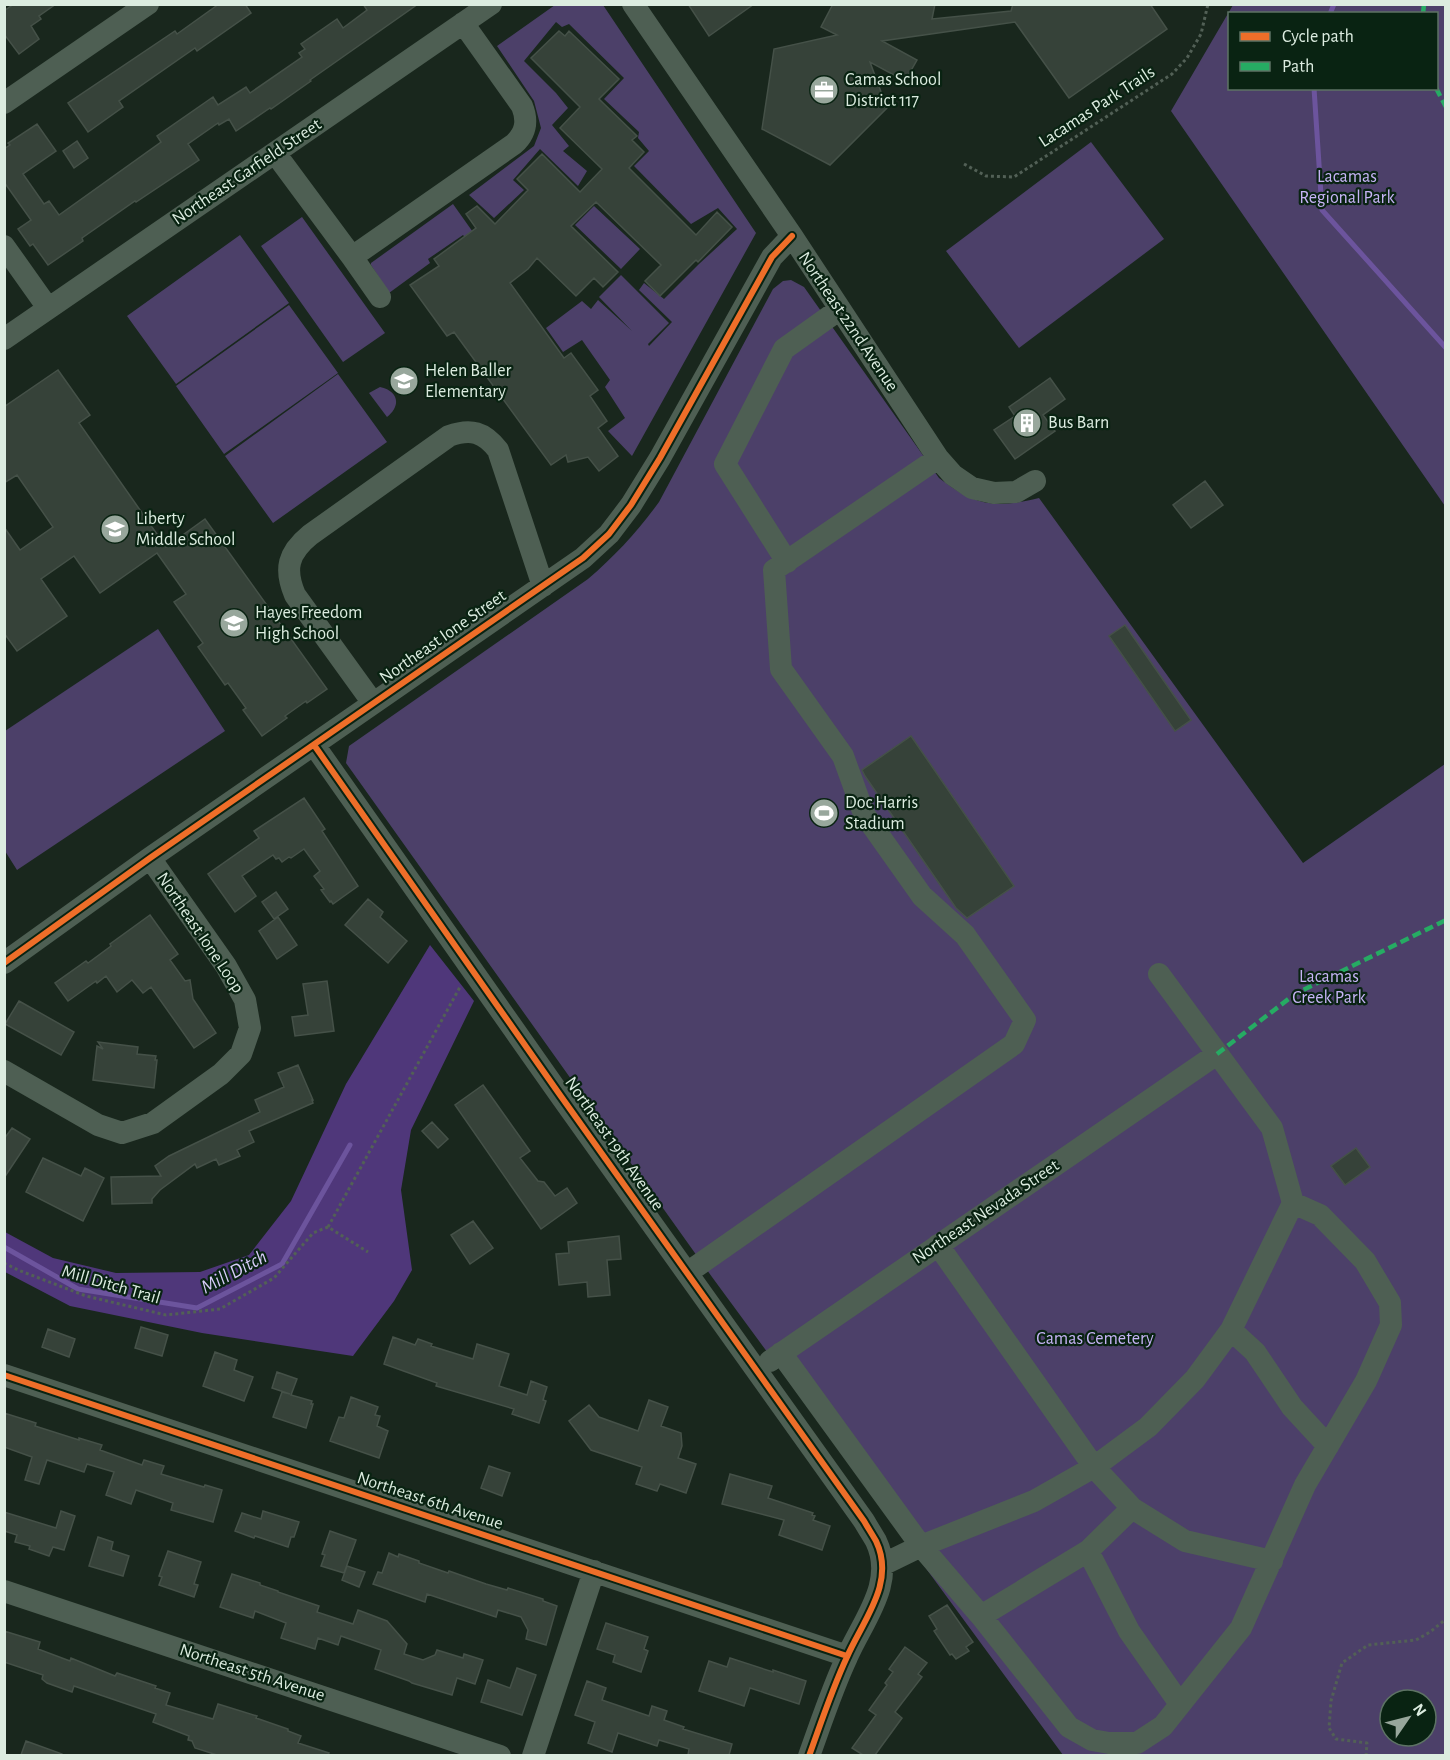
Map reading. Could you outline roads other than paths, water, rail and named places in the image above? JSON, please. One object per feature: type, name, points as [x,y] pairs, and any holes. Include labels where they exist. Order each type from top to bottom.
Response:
[{"type":"street","points":[[4,102],[148,4]]},
{"type":"street","name":"Northeast Garfield Street","points":[[4,339],[491,4]]},
{"type":"street","name":"Northeast 22nd Avenue","points":[[633,4],[792,236],[939,458],[953,475],[972,488],[994,493],[1016,492],[1035,481]]},
{"type":"street","points":[[352,257],[514,144],[524,131],[525,114],[522,106],[463,23]]},
{"type":"street","points":[[275,153],[380,297]]},
{"type":"street","name":"Northeast Ione Street","points":[[4,963],[150,858],[583,558],[609,534],[631,505],[660,458],[772,258],[792,236]]},
{"type":"street","points":[[4,246],[48,308]]},
{"type":"street","points":[[687,1273],[1014,1044],[1025,1020],[965,934],[922,896],[864,814],[843,756],[781,669],[780,566],[725,464],[784,349],[840,309]]},
{"type":"street","points":[[373,703],[295,595],[288,569],[299,544],[449,436],[471,431],[491,441],[498,450],[543,586]]},
{"type":"street","points":[[780,566],[939,458]]},
{"type":"street","name":"Northeast 19th Avenue","points":[[314,745],[864,1521],[877,1543],[882,1565]]},
{"type":"street","name":"Northeast Ione Loop","points":[[4,1071],[98,1125],[122,1133],[153,1123],[221,1074],[241,1054],[250,1028],[245,1000],[226,966],[150,858]]},
{"type":"street","points":[[810,1755],[847,1656],[872,1611],[881,1583],[882,1565],[921,1546],[1034,1501],[1094,1467],[1148,1427],[1195,1379],[1231,1329],[1293,1203],[1272,1128],[1159,974]]},
{"type":"street","name":"Northeast Nevada Street","points":[[756,1370],[1217,1054]]},
{"type":"street","points":[[781,1353],[921,1546],[981,1616],[1069,1727],[1092,1740],[1108,1743],[1137,1743],[1163,1726],[1241,1628],[1305,1485],[1366,1381],[1391,1325],[1390,1303],[1365,1261],[1320,1215],[1293,1203]]},
{"type":"street","points":[[938,1245],[1094,1467],[1132,1508],[1185,1541],[1272,1561]]},
{"type":"street","points":[[1231,1329],[1255,1352],[1292,1407],[1328,1446]]},
{"type":"street","name":"Northeast 6th Avenue","points":[[4,1375],[847,1656]]},
{"type":"street","points":[[981,1616],[1088,1551],[1132,1508]]},
{"type":"street","points":[[1088,1551],[1129,1631],[1180,1704]]},
{"type":"street","points":[[533,1755],[594,1571]]},
{"type":"street","name":"Northeast 5th Avenue","points":[[4,1591],[500,1755]]},
{"type":"waterway","points":[[1331,12],[1334,4]]},
{"type":"waterway","points":[[1314,90],[1322,210],[1446,348]]},
{"type":"waterway","name":"Mill Ditch","points":[[4,1247],[78,1289],[197,1308],[282,1264],[350,1145]]},
{"type":"place","name":"Camas School District 117","points":[[824,90]]},
{"type":"place","name":"Helen Baller Elementary","points":[[404,381]]},
{"type":"place","name":"Bus Barn","points":[[1027,423]]},
{"type":"place","name":"Liberty Middle School","points":[[115,529]]},
{"type":"place","name":"Hayes Freedom High School","points":[[234,623]]},
{"type":"place","name":"Doc Harris Stadium","points":[[824,813]]},
{"type":"park label","name":"Lacamas Regional Park","points":[[1347,187]]},
{"type":"park label","name":"Lacamas Creek Park","points":[[1329,987]]},
{"type":"park label","name":"Camas Cemetery","points":[[1095,1339]]}]
